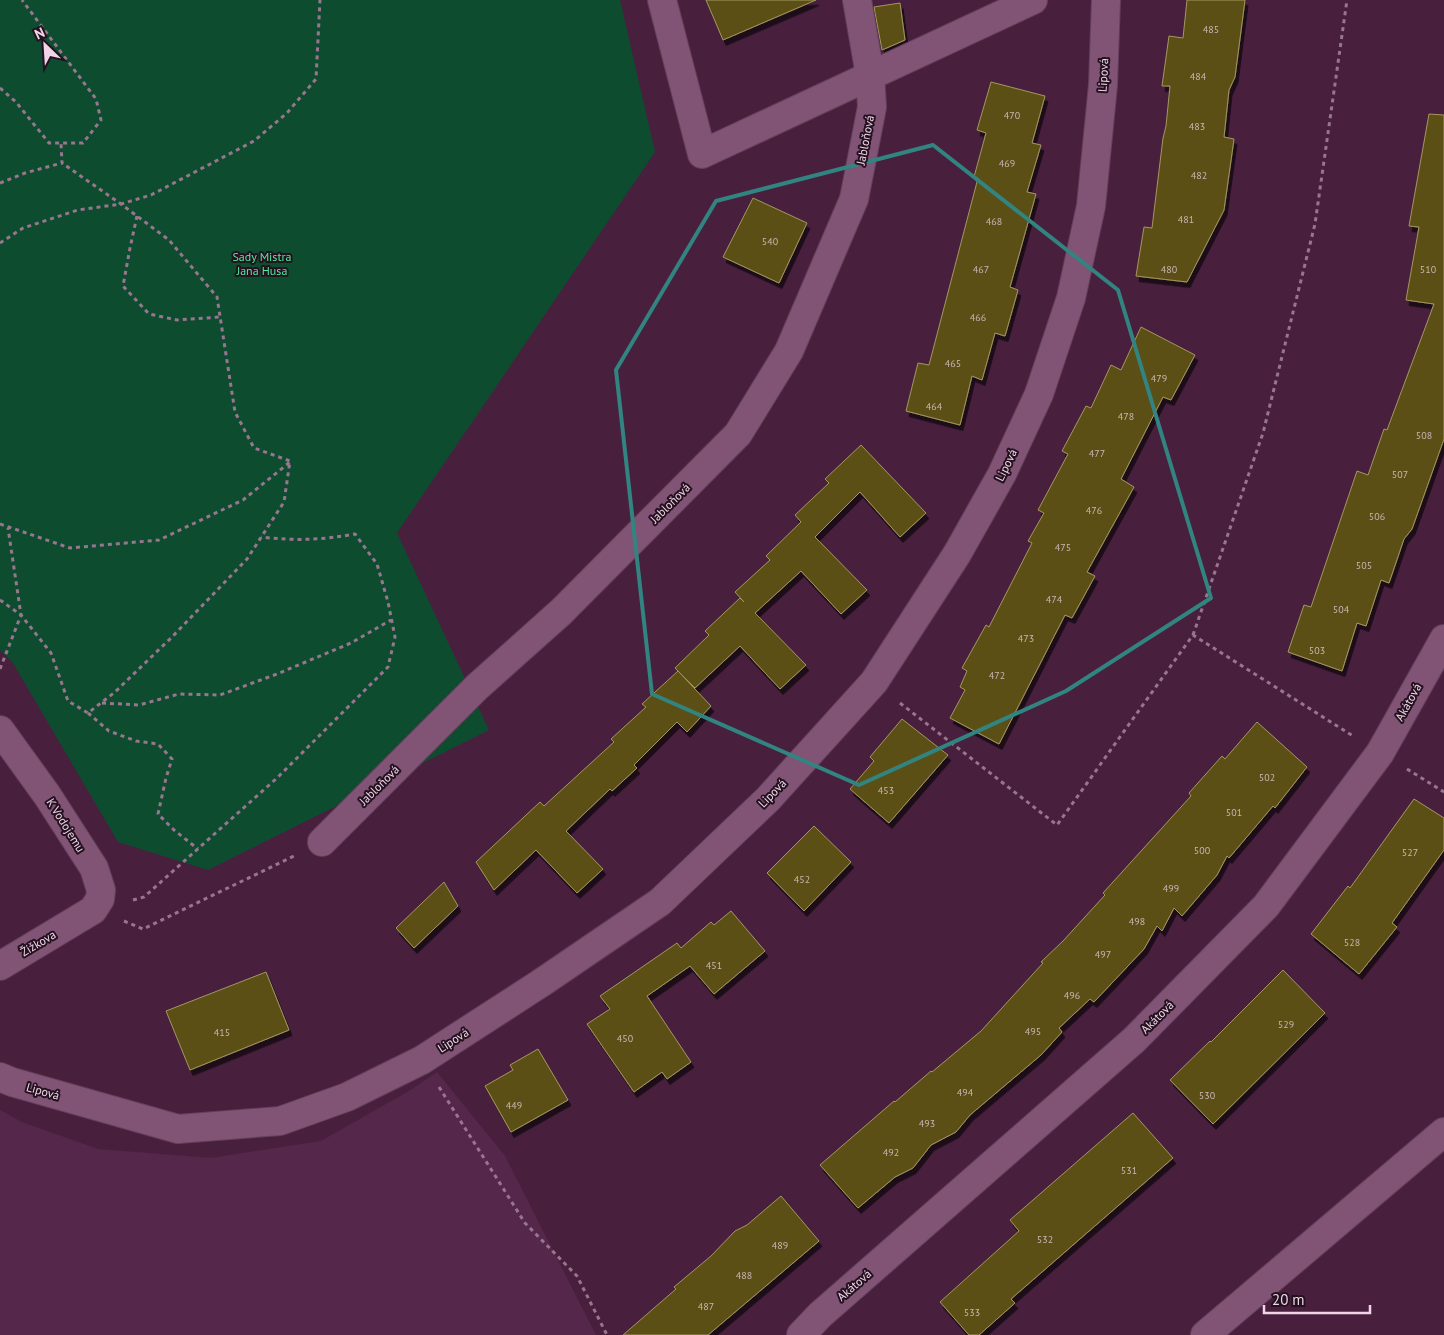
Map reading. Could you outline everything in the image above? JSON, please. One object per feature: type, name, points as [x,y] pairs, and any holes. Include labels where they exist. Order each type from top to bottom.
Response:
[{"type":"street","points":[[662,0],[702,154],[1033,0]]},
{"type":"street","name":"Jabloňová","points":[[322,842],[478,687],[561,612],[738,434],[789,351],[854,199],[872,108],[870,75],[857,0]]},
{"type":"street","name":"Lipová","points":[[0,1077],[178,1129],[280,1121],[348,1096],[422,1060],[541,983],[660,902],[768,799],[874,682],[962,546],[1002,474],[1039,394],[1071,298],[1090,206],[1103,85],[1106,0]]},
{"type":"street","name":"Akátová","points":[[801,1335],[820,1315],[1134,1040],[1266,906],[1380,753],[1444,639]]},
{"type":"street","name":"K Vodojemu","points":[[0,730],[47,795],[94,868],[101,890],[100,899],[85,915]]},
{"type":"street","name":"Žižkova","points":[[0,966],[85,915]]},
{"type":"street","points":[[1205,1335],[1444,1132]]},
{"type":"path","points":[[0,88],[16,102],[49,143],[83,143],[101,120],[96,99],[22,0]]},
{"type":"path","points":[[0,243],[23,228],[78,210],[121,204],[151,195],[254,141],[287,113],[316,79],[320,0]]},
{"type":"path","points":[[874,682],[1057,825],[1193,636],[1263,433],[1315,224],[1348,0]]},
{"type":"path","points":[[61,143],[62,163]]},
{"type":"path","points":[[0,183],[25,173],[62,163],[169,240],[217,297],[235,412],[254,448],[290,461]]},
{"type":"path","points":[[137,216],[124,286],[149,314],[177,320],[220,317]]},
{"type":"path","points":[[0,524],[70,548],[159,540],[243,500],[290,461]]},
{"type":"path","points":[[88,713],[172,637],[247,559],[284,502],[290,461]]},
{"type":"path","points":[[0,669],[21,615],[8,528]]},
{"type":"path","points":[[85,915],[144,897],[277,778],[388,667],[394,636],[388,602],[377,564],[355,534],[330,538],[289,540],[261,537]]},
{"type":"path","points":[[0,600],[21,615],[51,653],[68,701],[88,713],[109,731],[136,741],[158,744],[172,759],[158,814],[174,830],[198,849]]},
{"type":"path","points":[[101,703],[139,705],[179,694],[220,695],[277,674],[342,646],[391,620]]},
{"type":"path","points":[[1193,636],[1444,792]]},
{"type":"path","points":[[85,915],[143,929],[322,842]]},
{"type":"path","points":[[422,1060],[525,1223],[577,1276],[607,1335]]},
{"type":"highlighted area","points":[[933,145],[1118,290],[1211,598],[1066,691],[859,785],[652,694],[616,370],[716,201]]},
{"type":"shaded area","points":[[437,1072],[505,1156],[596,1335],[0,1335],[0,1110],[22,1122],[98,1149],[211,1158],[321,1141],[409,1091]]},
{"type":"green space","name":"Sady Mistra Jana Husa","points":[[0,0],[620,0],[655,152],[397,533],[489,730],[208,870],[118,842],[13,663],[0,650]]},
{"type":"building","points":[[706,0],[816,0],[723,40]]},
{"type":"building","points":[[1187,0],[1245,0],[1235,77],[1229,90],[1224,137],[1234,139],[1224,210],[1187,282],[1136,276],[1144,227],[1152,228],[1170,86],[1162,86],[1169,36],[1183,38]]},
{"type":"building","points":[[900,3],[905,40],[882,50],[874,7]]},
{"type":"building","points":[[991,82],[1045,96],[1032,143],[1041,145],[1027,192],[1036,194],[1010,287],[1018,290],[1005,336],[995,333],[982,380],[972,376],[960,425],[906,411],[918,363],[929,365],[978,178],[974,177],[986,133],[977,130]]},
{"type":"building","points":[[1429,114],[1444,115],[1444,439],[1412,529],[1404,539],[1389,583],[1381,580],[1366,626],[1357,623],[1342,671],[1288,652],[1304,605],[1311,607],[1357,471],[1368,475],[1384,429],[1387,430],[1434,304],[1406,300],[1419,227],[1409,226]]},
{"type":"building","points":[[753,198],[807,223],[779,283],[723,257]]},
{"type":"building","points":[[1141,327],[1195,355],[1171,400],[1163,397],[1121,479],[1134,487],[1087,572],[1095,576],[1072,618],[1065,615],[999,744],[950,718],[965,690],[960,687],[967,671],[962,668],[986,625],[989,627],[1032,543],[1028,541],[1044,513],[1038,510],[1068,454],[1062,451],[1086,406],[1091,408],[1111,365],[1121,370]]},
{"type":"building","points":[[861,445],[926,513],[900,537],[860,492],[815,537],[867,590],[841,614],[801,571],[755,613],[806,665],[780,689],[740,646],[695,688],[675,668],[709,635],[705,631],[740,598],[744,602],[735,592],[770,560],[766,556],[801,522],[795,515],[829,483],[825,479]]},
{"type":"building","points":[[678,671],[711,706],[687,732],[677,722],[634,765],[637,768],[612,791],[610,789],[566,831],[603,869],[577,893],[536,850],[494,890],[476,862],[540,802],[544,806],[614,742],[611,739],[646,707],[642,704]]},
{"type":"building","points":[[902,719],[948,755],[889,823],[850,789],[874,761],[870,757]]},
{"type":"building","points":[[1257,722],[1307,767],[1275,808],[1273,806],[1229,858],[1227,856],[1217,875],[1182,916],[1174,908],[1162,931],[1157,926],[1144,949],[1094,1002],[1090,999],[1059,1028],[1062,1032],[1041,1055],[970,1115],[956,1132],[931,1145],[913,1168],[895,1177],[858,1208],[820,1165],[894,1101],[981,1031],[1043,963],[1041,962],[1105,895],[1103,893],[1191,796],[1189,793],[1222,756],[1225,759]]},
{"type":"building","points":[[1414,799],[1444,818],[1444,850],[1392,923],[1397,927],[1359,974],[1311,934],[1348,886],[1350,888]]},
{"type":"building","points":[[814,826],[851,862],[804,911],[767,873]]},
{"type":"building","points":[[444,882],[458,906],[414,948],[396,928]]},
{"type":"building","points":[[731,911],[765,951],[714,994],[690,966],[647,996],[691,1062],[667,1079],[662,1072],[634,1092],[587,1024],[610,1009],[600,996],[677,943],[681,948],[711,922],[714,925]]},
{"type":"building","points":[[1283,970],[1325,1013],[1213,1124],[1170,1080]]},
{"type":"building","points":[[266,972],[289,1030],[190,1070],[166,1011]]},
{"type":"building","points":[[538,1049],[568,1100],[511,1132],[485,1086],[513,1070],[510,1065]]},
{"type":"building","points":[[1133,1113],[1173,1158],[1011,1299],[1015,1303],[979,1335],[969,1335],[940,1302],[1019,1231],[1010,1220]]},
{"type":"building","points":[[781,1196],[819,1241],[708,1335],[623,1335],[676,1289],[674,1287],[711,1256],[735,1231],[747,1225]]}]
